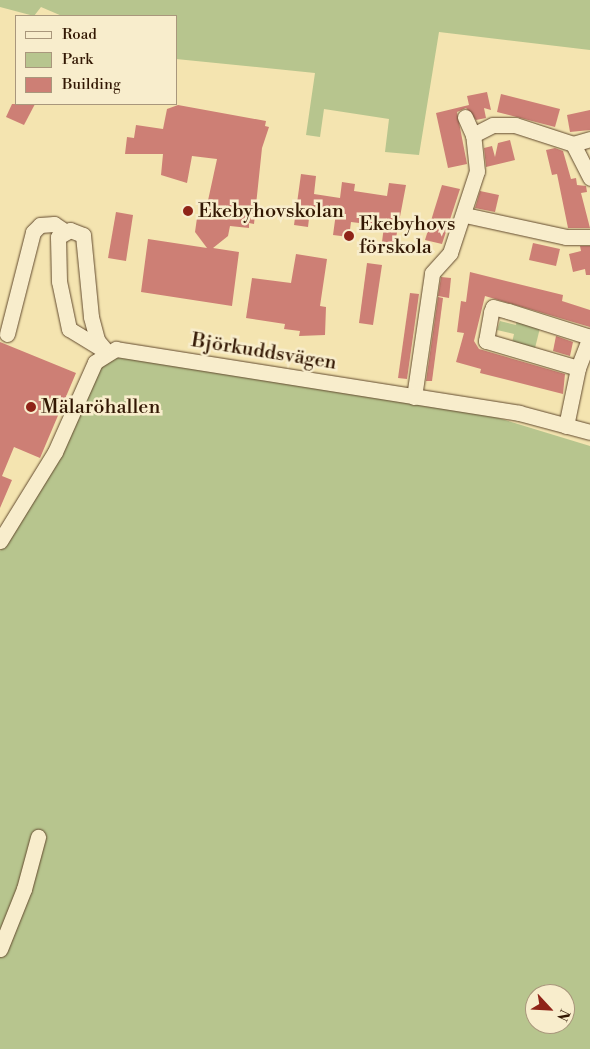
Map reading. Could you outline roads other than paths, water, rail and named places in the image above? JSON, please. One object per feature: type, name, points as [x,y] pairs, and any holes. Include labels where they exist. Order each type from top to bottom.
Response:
[{"type":"street","points":[[414,397],[432,273],[450,252],[465,215],[477,171],[473,135],[465,117]]},
{"type":"street","points":[[473,135],[493,125],[515,125],[573,144],[590,139]]},
{"type":"street","points":[[573,144],[590,175]]},
{"type":"street","points":[[465,215],[566,237],[590,237]]},
{"type":"street","points":[[7,334],[33,232],[40,225],[54,224],[66,232],[83,236],[91,317],[97,340],[107,352]]},
{"type":"street","points":[[66,232],[58,237],[59,281],[69,329],[107,352]]},
{"type":"street","points":[[566,426],[578,368],[590,337],[553,323],[493,307],[479,340],[578,368]]},
{"type":"street","name":"Björkuddsvägen","points":[[107,352],[128,350],[519,413],[590,432]]},
{"type":"street","points":[[0,541],[55,452],[95,362],[107,352]]},
{"type":"street","points":[[0,949],[24,889],[38,837]]},
{"type":"place","name":"Ekebyhovskolan","points":[[188,211]]},
{"type":"place","name":"Ekebyhovs förskola","points":[[349,236]]},
{"type":"place","name":"Mälaröhallen","points":[[31,407]]}]
